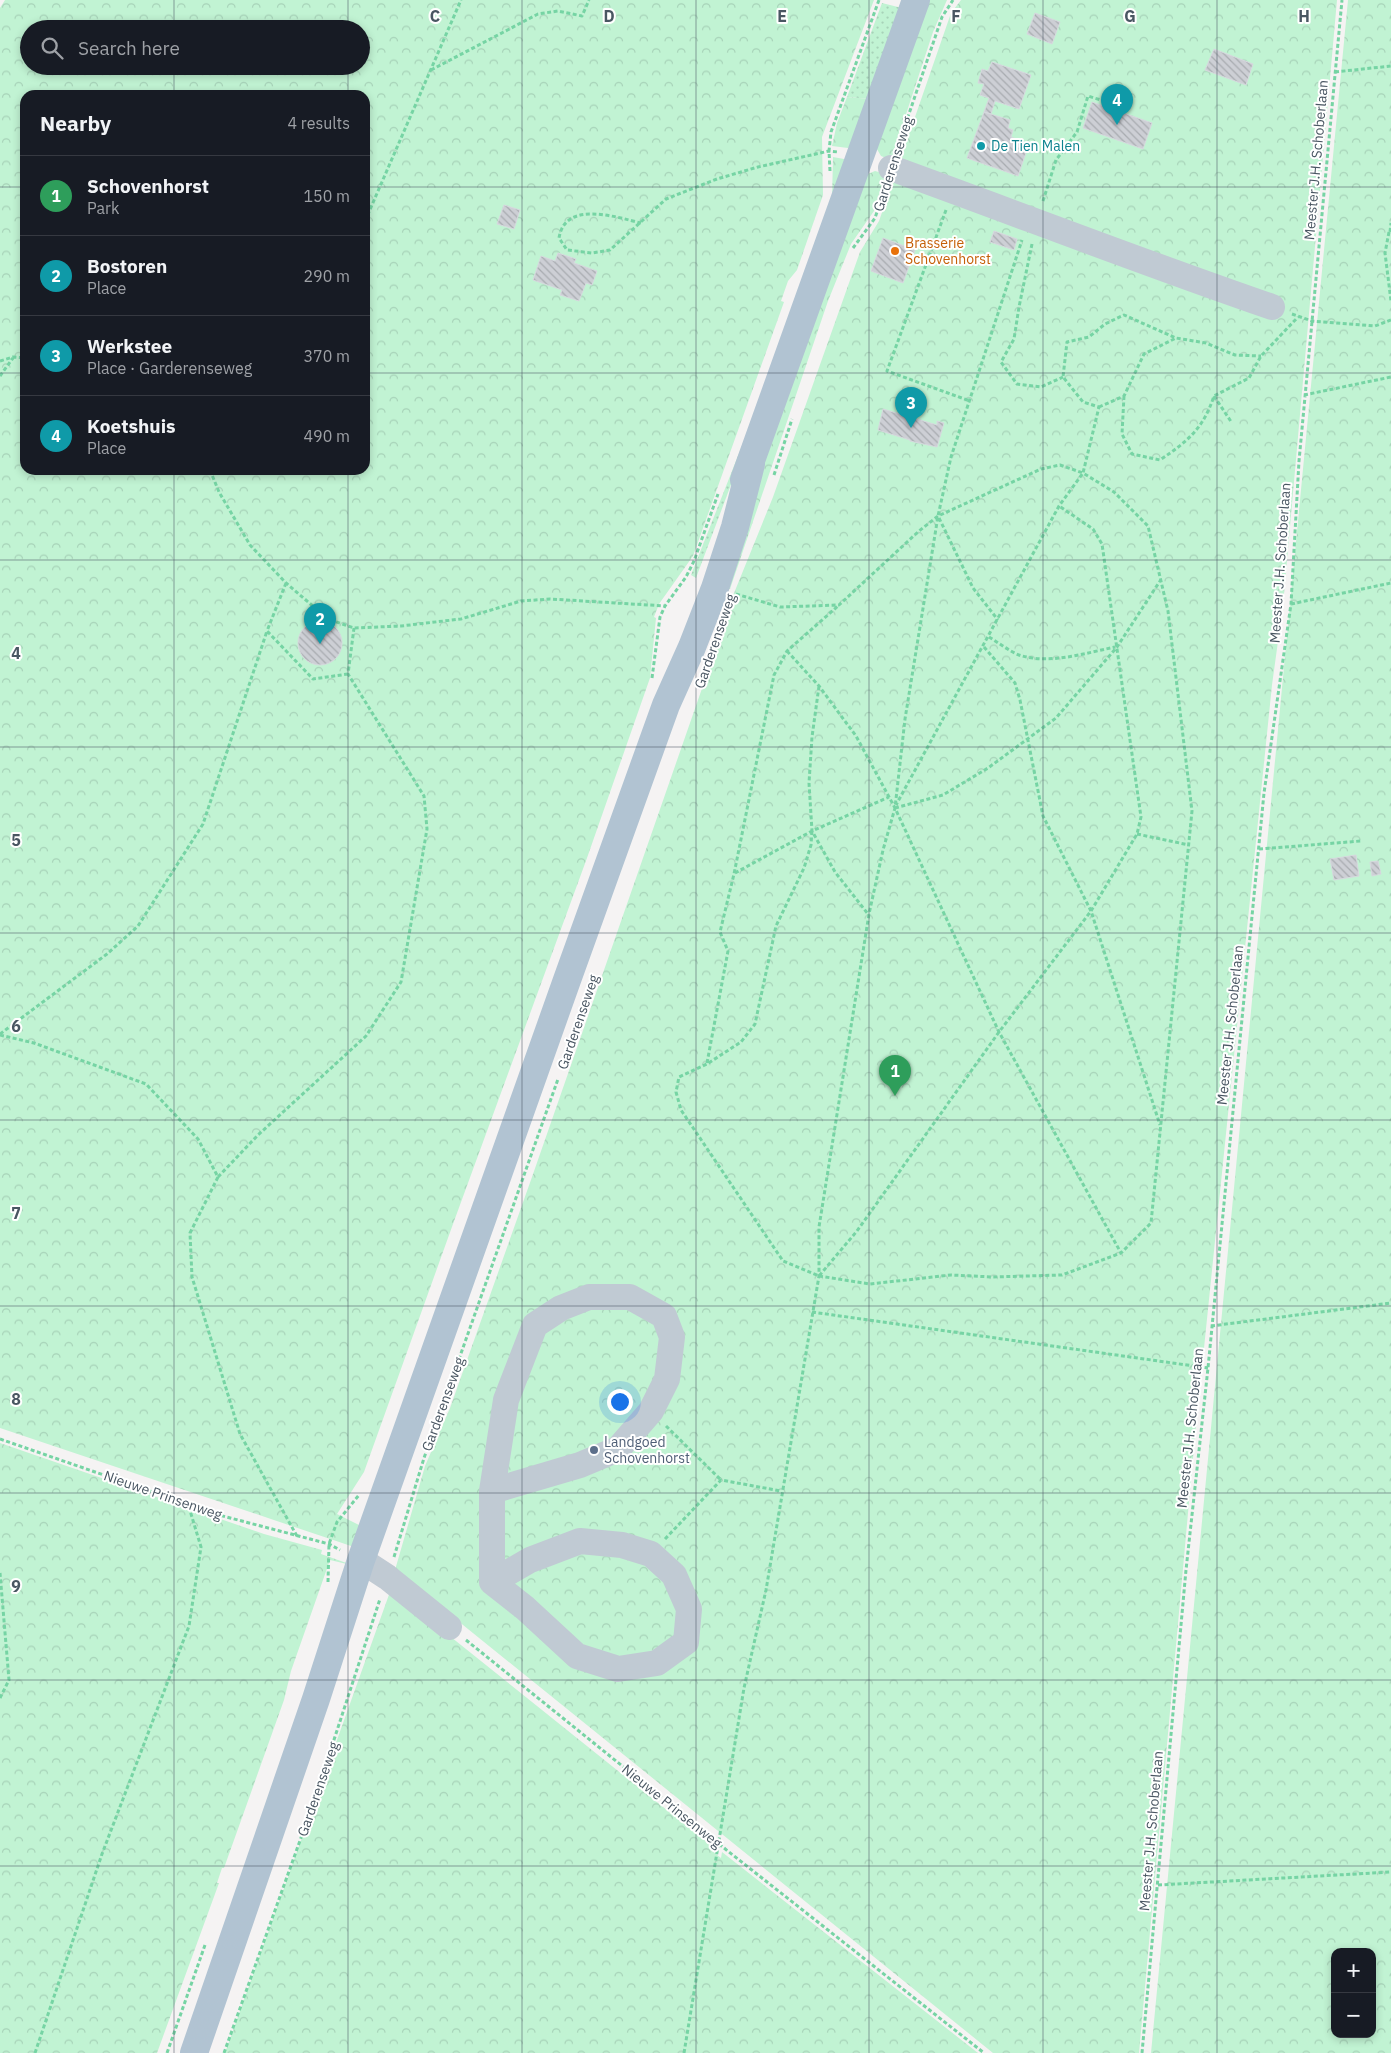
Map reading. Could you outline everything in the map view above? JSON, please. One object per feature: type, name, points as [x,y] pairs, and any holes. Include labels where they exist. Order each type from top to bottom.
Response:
[{"type":"main road","name":"Garderenseweg","points":[[194,2053],[316,1698],[361,1560],[666,705],[674,669],[700,583],[717,538],[751,464],[916,0]]},
{"type":"street","points":[[891,168],[1033,219],[1155,267],[1272,307]]},
{"type":"street","points":[[492,1490],[580,1465],[618,1449],[650,1411],[667,1379],[672,1337],[664,1316],[630,1297],[589,1297],[562,1308],[535,1325],[506,1400],[492,1490],[492,1582]]},
{"type":"street","points":[[580,1541],[622,1545],[651,1554],[674,1575],[689,1609],[686,1642],[657,1663],[618,1669],[577,1656],[525,1608],[492,1582],[530,1560],[580,1541]]},
{"type":"street","points":[[361,1560],[387,1577],[449,1627]]},
{"type":"path","points":[[370,210],[461,0]]},
{"type":"path","points":[[431,70],[538,14],[558,11],[582,16],[589,0]]},
{"type":"path","points":[[641,223],[608,215],[584,214],[569,220],[560,228],[559,238],[567,250],[592,253],[610,250],[646,219],[666,199],[717,179],[750,169],[829,151],[838,110],[879,0]]},
{"type":"path","name":"Garderenseweg","points":[[851,252],[875,218],[942,17],[953,0]]},
{"type":"path","name":"Meester J.H. Schoberlaan","points":[[1142,2053],[1186,1570],[1208,1368],[1264,793],[1291,604],[1304,395],[1342,0]]},
{"type":"path","points":[[1335,72],[1391,66]]},
{"type":"path","points":[[684,2053],[744,1688],[766,1590],[818,1276],[819,1227],[869,914],[883,850],[895,808],[905,719],[938,516],[951,457],[1033,219],[1056,160],[1077,132],[1088,96],[1120,106]]},
{"type":"path","points":[[954,190],[887,372],[970,400]]},
{"type":"path","points":[[1033,219],[1014,339],[1001,362],[1017,384],[1041,386],[1063,377]]},
{"type":"path","points":[[1391,224],[1385,253],[1391,301]]},
{"type":"path","points":[[1124,396],[1099,408],[1083,402],[1063,377],[1067,342],[1089,337],[1105,324],[1124,316],[1176,338],[1206,343],[1235,355],[1261,356]]},
{"type":"path","points":[[1176,338],[1144,354],[1124,396],[1122,434],[1132,454],[1160,460],[1188,440],[1208,414],[1214,396],[1248,378],[1261,356],[1298,317]]},
{"type":"path","points":[[1312,321],[1375,326],[1391,320]]},
{"type":"path","points":[[0,361],[13,357],[20,358]]},
{"type":"path","points":[[0,376],[13,357]]},
{"type":"path","points":[[1304,395],[1391,377]]},
{"type":"path","points":[[1214,396],[1232,423]]},
{"type":"path","points":[[895,808],[990,637],[1059,506],[1083,473],[1099,408]]},
{"type":"path","points":[[771,483],[792,418]]},
{"type":"path","points":[[707,1064],[728,951],[720,932],[734,874],[774,675],[787,651],[938,516],[1041,469],[1060,465],[1083,473],[1114,492],[1148,526],[1168,611],[1192,811],[1151,1223],[1121,1254],[1062,1274],[993,1277],[951,1276],[870,1284],[818,1276],[783,1261],[681,1110],[676,1092],[679,1077],[707,1064],[740,1042],[755,1024],[776,926],[804,868],[811,845],[809,783],[812,737],[819,686]]},
{"type":"path","points":[[212,475],[219,492],[250,545],[286,583],[328,619],[354,628],[400,626],[461,619],[521,601],[550,599],[665,606]]},
{"type":"path","points":[[818,1276],[857,1231],[999,1032],[1091,911],[1137,834],[1141,817],[1102,544],[1093,529],[1059,506]]},
{"type":"path","points":[[938,516],[973,588],[998,620]]},
{"type":"path","points":[[895,808],[943,795],[988,768],[1056,718],[1117,647],[1161,580]]},
{"type":"path","points":[[0,1034],[107,954],[138,926],[203,824],[267,631],[286,583]]},
{"type":"path","points":[[1291,604],[1391,583]]},
{"type":"path","points":[[739,595],[780,607],[839,605]]},
{"type":"path","points":[[298,1538],[240,1434],[192,1277],[190,1233],[218,1177],[258,1135],[366,1036],[401,982],[427,829],[424,796],[348,674],[354,628]]},
{"type":"path","points":[[267,631],[313,679],[348,674]]},
{"type":"path","points":[[990,637],[1018,654],[1031,658],[1065,656],[1117,647]]},
{"type":"path","points":[[984,647],[1015,683],[1028,739],[1042,816],[1091,911],[1161,1128]]},
{"type":"path","points":[[787,651],[819,686],[856,736],[895,808],[999,1032],[1121,1254]]},
{"type":"path","points":[[734,874],[812,831],[889,797]]},
{"type":"path","points":[[812,831],[835,872],[869,914]]},
{"type":"path","points":[[1137,834],[1189,845]]},
{"type":"path","points":[[1259,848],[1361,841]]},
{"type":"path","points":[[0,1034],[34,1043],[146,1084],[198,1139],[218,1177]]},
{"type":"path","name":"Garderenseweg","points":[[224,2053],[312,1807],[424,1458],[561,1070]]},
{"type":"path","points":[[1211,1326],[1391,1303]]},
{"type":"path","points":[[812,1312],[1208,1368]]},
{"type":"path","points":[[650,1411],[720,1480],[781,1492]]},
{"type":"path","name":"Nieuwe Prinsenweg","points":[[0,1439],[188,1504],[298,1538],[329,1544]]},
{"type":"path","points":[[651,1554],[720,1480]]},
{"type":"path","points":[[35,2053],[102,1854],[189,1626],[201,1547],[188,1504]]},
{"type":"path","points":[[0,1573],[8,1680],[0,1698]]},
{"type":"path","name":"Nieuwe Prinsenweg","points":[[449,1627],[984,2053]]},
{"type":"path","points":[[1158,1885],[1391,1872]]},
{"type":"green space","points":[[5,0],[874,0],[822,137],[823,195],[797,270],[788,281],[781,301],[784,302],[693,556],[659,604],[654,617],[656,618],[650,678],[587,858],[364,1472],[337,1514],[365,1528],[360,1549],[0,1428],[0,8]]},
{"type":"green space","points":[[926,0],[947,0],[933,32],[891,160],[881,156],[874,144]]},
{"type":"green space","points":[[961,0],[1337,0],[1283,605],[1272,685],[1195,1436],[1139,2053],[993,2053],[395,1570],[425,1466],[450,1408],[730,608],[733,608],[735,603],[730,603],[773,497],[860,252],[879,221],[951,13]]},
{"type":"green space","points":[[1348,0],[1391,0],[1391,2053],[1151,2053]]},
{"type":"green space","points":[[882,3],[902,8],[871,99],[847,97]]},
{"type":"green space","points":[[847,97],[871,99],[855,144],[848,148],[832,146],[837,123]]},
{"type":"green space","points":[[833,157],[844,159],[849,164],[832,199]]},
{"type":"green space","points":[[875,171],[886,174],[874,211],[851,244],[828,301],[730,589],[722,587],[830,263],[863,176]]},
{"type":"green space","points":[[814,263],[696,578],[691,575]]},
{"type":"green space","points":[[0,1443],[264,1534],[322,1550],[321,1554],[355,1566],[330,1560],[291,1671],[284,1700],[157,2053],[0,2053]]},
{"type":"green space","points":[[391,1589],[713,1847],[712,1851],[721,1858],[722,1852],[978,2053],[225,2053]]},
{"type":"building","points":[[1035,13],[1060,22],[1052,44],[1027,34]]},
{"type":"building","points":[[1214,49],[1253,64],[1246,85],[1205,70]]},
{"type":"building","points":[[992,62],[1031,75],[1019,109],[995,101],[991,114],[984,112],[989,98],[980,95],[984,84],[978,83],[982,69],[988,71]]},
{"type":"building","points":[[1092,102],[1152,123],[1143,149],[1083,128]]},
{"type":"building","points":[[984,112],[1010,120],[1008,128],[1013,130],[1011,137],[1029,144],[1018,176],[967,158]]},
{"type":"building","points":[[504,205],[520,210],[514,229],[497,224]]},
{"type":"building","points":[[994,231],[1017,239],[1014,250],[990,242]]},
{"type":"building","points":[[883,238],[915,250],[903,283],[871,271]]},
{"type":"building","points":[[558,253],[576,259],[574,263],[597,271],[592,285],[586,283],[579,301],[560,295],[562,290],[533,280],[541,256],[555,261]]},
{"type":"building","points":[[883,409],[937,425],[937,421],[944,423],[937,447],[910,441],[878,430]]},
{"type":"building","points":[[324,621],[336,627],[341,634],[341,652],[336,659],[329,664],[316,665],[308,662],[301,655],[298,639],[301,631],[308,624]]},
{"type":"building","points":[[1356,855],[1359,876],[1334,880],[1330,859]]},
{"type":"building","points":[[1378,861],[1381,874],[1372,876],[1370,862]]},
{"type":"place","name":"Koetshuis","points":[[1117,125]]},
{"type":"place","name":"De Tien Malen","points":[[981,146]]},
{"type":"place","name":"Brasserie Schovenhorst","points":[[895,251]]},
{"type":"place","name":"Werkstee","points":[[911,428]]},
{"type":"place","name":"Bostoren","points":[[320,644]]},
{"type":"place","name":"Schovenhorst","points":[[895,1096]]},
{"type":"place","name":"Landgoed Schovenhorst","points":[[594,1450]]}]
